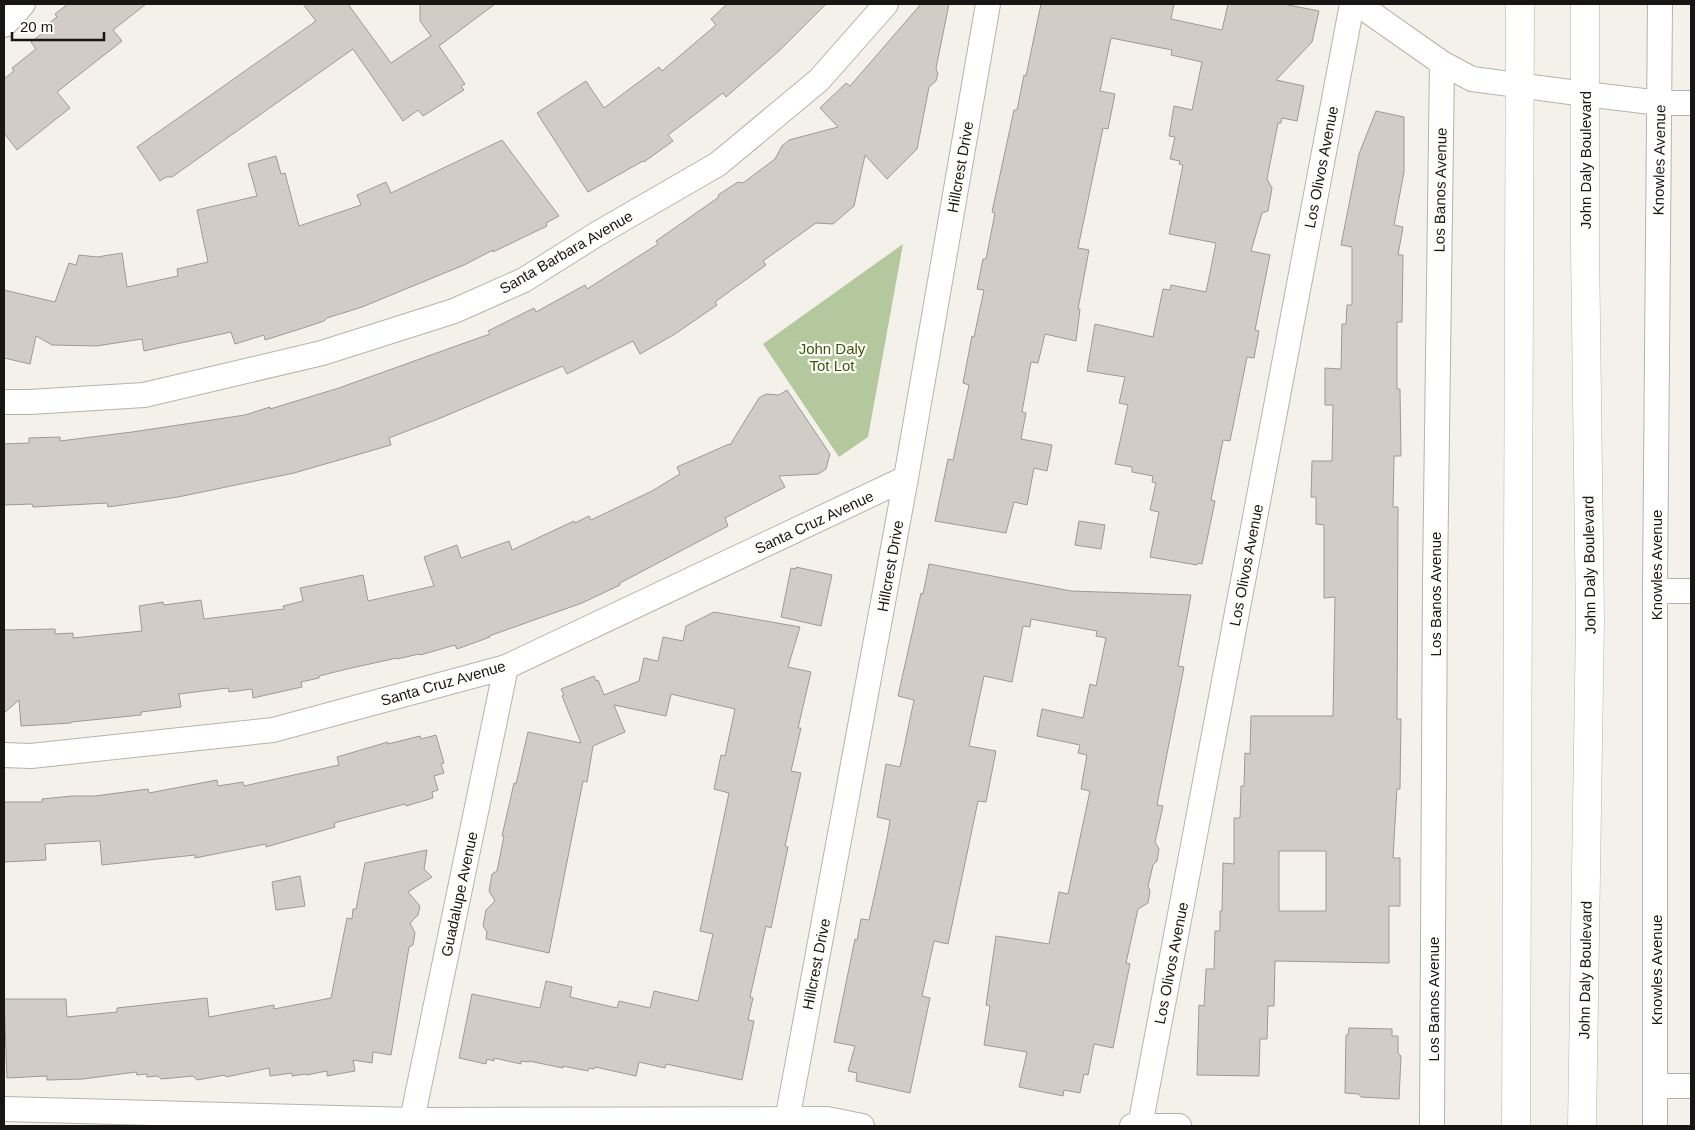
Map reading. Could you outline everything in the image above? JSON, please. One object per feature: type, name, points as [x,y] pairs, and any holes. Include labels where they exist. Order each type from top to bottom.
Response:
[{"type":"main road","points":[[1516,1126],[1520,4]]},
{"type":"main road","name":"John Daly Boulevard","points":[[1582,1126],[1590,620],[1584,247],[1585,4]]},
{"type":"street","points":[[4,25],[23,4]]},
{"type":"street","name":"Santa Barbara Avenue","points":[[4,402],[144,395],[322,353],[454,311],[524,280],[597,234],[718,164],[819,80],[886,4]]},
{"type":"street","name":"Hillcrest Drive","points":[[786,1123],[906,478],[988,4]]},
{"type":"street","name":"Los Olivos Avenue","points":[[1137,1126],[1352,4]]},
{"type":"street","points":[[1358,4],[1442,63],[1472,79],[1660,103],[1691,103]]},
{"type":"street","name":"Knowles Avenue","points":[[1655,1126],[1655,591],[1660,4]]},
{"type":"street","name":"Los Banos Avenue","points":[[1432,1126],[1435,590],[1442,63]]},
{"type":"street","name":"Santa Cruz Avenue","points":[[4,755],[31,756],[273,730],[506,667],[906,478]]},
{"type":"street","points":[[1655,591],[1691,591]]},
{"type":"street","name":"Guadalupe Avenue","points":[[412,1120],[506,667]]},
{"type":"street","points":[[1656,1086],[1691,1086]]},
{"type":"street","points":[[4,1109],[412,1120],[786,1123],[827,1119],[862,1126]]},
{"type":"street","points":[[1137,1126],[1179,1126]]},
{"type":"green space","name":"John Daly Tot Lot","points":[[903,244],[868,437],[839,457],[763,344]]},
{"type":"building","points":[[68,4],[146,4],[113,30],[122,41],[57,92],[70,108],[17,150],[4,133],[4,79],[14,71],[12,68],[36,49],[31,42],[46,30],[44,27],[57,17],[55,14]]},
{"type":"building","points":[[303,4],[348,4],[391,63],[431,36],[420,21],[420,4],[495,4],[439,46],[465,84],[461,86],[464,90],[423,116],[418,110],[403,121],[353,49],[172,177],[166,177],[160,181],[137,147],[316,21]]},
{"type":"building","points":[[727,4],[826,4],[780,50],[726,97],[723,93],[668,135],[673,141],[644,162],[588,192],[537,113],[586,81],[604,108],[659,67],[662,71],[716,25],[711,19]]},
{"type":"building","points":[[921,4],[949,4],[936,68],[938,74],[936,81],[929,87],[917,149],[887,179],[865,155],[854,206],[833,224],[816,223],[763,261],[766,265],[715,302],[717,305],[675,334],[640,354],[633,341],[567,374],[563,366],[389,438],[391,445],[294,473],[178,497],[108,507],[107,503],[33,507],[32,504],[4,505],[4,444],[29,443],[29,438],[60,437],[60,441],[132,432],[245,415],[270,407],[270,409],[339,388],[490,334],[488,331],[534,308],[536,312],[585,285],[587,289],[658,244],[656,241],[719,197],[718,195],[738,182],[743,183],[775,159],[782,146],[789,140],[838,127],[820,108],[846,83],[850,86]]},
{"type":"building","points":[[1041,4],[1174,4],[1171,19],[1222,30],[1228,4],[1283,4],[1319,11],[1312,42],[1276,80],[1304,86],[1297,121],[1282,118],[1281,123],[1278,123],[1267,179],[1272,188],[1268,211],[1262,213],[1251,251],[1270,255],[1255,330],[1259,331],[1254,358],[1247,357],[1230,441],[1223,440],[1211,500],[1215,501],[1202,564],[1198,563],[1197,565],[1150,557],[1159,512],[1150,510],[1156,483],[1152,482],[1153,476],[1132,472],[1132,467],[1115,464],[1128,405],[1119,403],[1125,377],[1087,371],[1095,324],[1153,337],[1163,289],[1170,290],[1171,285],[1206,292],[1216,243],[1169,234],[1183,165],[1179,164],[1180,161],[1170,159],[1175,137],[1169,136],[1174,106],[1192,110],[1202,62],[1171,55],[1172,50],[1111,38],[1100,91],[1115,94],[1108,129],[1103,128],[1078,248],[1089,250],[1078,309],[1080,309],[1076,341],[1045,334],[1038,363],[1031,362],[1022,412],[1026,413],[1021,439],[1052,445],[1047,471],[1034,468],[1027,505],[1014,502],[1006,533],[935,521],[948,459],[953,460],[969,385],[963,383],[972,336],[974,337],[984,290],[977,289],[983,259],[986,259],[995,213],[992,212],[1014,110],[1017,110],[1024,75],[1026,76]]},
{"type":"building","points":[[1376,111],[1404,117],[1404,172],[1394,225],[1403,227],[1398,255],[1403,255],[1402,322],[1397,322],[1397,389],[1400,389],[1401,456],[1394,456],[1393,507],[1398,507],[1397,719],[1401,719],[1400,789],[1397,789],[1393,858],[1400,858],[1400,906],[1389,906],[1389,963],[1275,961],[1274,1006],[1268,1006],[1267,1039],[1260,1039],[1259,1076],[1197,1075],[1199,1005],[1204,1006],[1206,969],[1214,969],[1215,931],[1220,931],[1220,911],[1222,911],[1223,863],[1234,864],[1234,818],[1240,818],[1241,786],[1244,786],[1245,753],[1250,754],[1251,716],[1333,716],[1335,597],[1324,598],[1324,525],[1316,524],[1316,497],[1311,497],[1312,461],[1332,461],[1333,405],[1325,405],[1325,368],[1341,369],[1342,324],[1346,324],[1347,305],[1352,305],[1352,247],[1341,245],[1359,154]],"holes":[[[1279,851],[1326,851],[1326,911],[1279,911]]]},
{"type":"building","points":[[502,140],[559,216],[546,223],[547,226],[464,265],[362,307],[265,340],[264,335],[235,344],[231,332],[144,351],[142,339],[96,346],[52,345],[36,336],[30,364],[4,358],[4,290],[55,302],[69,263],[76,265],[79,255],[97,257],[122,253],[127,287],[178,276],[177,269],[208,262],[197,210],[257,196],[248,164],[276,156],[281,174],[285,173],[299,226],[361,205],[357,195],[386,182],[391,193]]},
{"type":"building","points":[[787,390],[830,454],[826,469],[818,474],[779,476],[785,487],[725,518],[728,526],[620,583],[620,585],[582,603],[457,649],[455,645],[420,655],[347,669],[301,682],[302,687],[253,698],[252,689],[229,692],[228,688],[179,694],[181,707],[141,712],[141,715],[71,723],[21,726],[19,700],[4,713],[4,630],[55,629],[55,634],[73,633],[73,638],[142,631],[139,606],[163,602],[164,605],[201,600],[204,619],[284,609],[283,606],[303,601],[300,588],[363,575],[368,601],[434,586],[424,557],[457,545],[461,558],[509,541],[512,550],[574,521],[575,523],[589,516],[591,520],[652,491],[680,474],[677,467],[730,445],[759,398],[766,394],[779,395]]},
{"type":"building","points":[[1079,521],[1105,525],[1101,549],[1075,545]]},
{"type":"building","points":[[929,564],[1071,591],[1191,595],[1178,666],[1184,667],[1157,805],[1163,806],[1155,842],[1159,849],[1157,861],[1153,865],[1148,886],[1150,891],[1148,903],[1138,909],[1126,963],[1130,964],[1113,1048],[1094,1044],[1088,1075],[1084,1074],[1080,1093],[1064,1090],[1063,1096],[1019,1087],[1027,1052],[984,1045],[990,1006],[986,1005],[996,936],[1049,944],[1059,892],[1068,894],[1090,791],[1081,789],[1087,755],[1078,753],[1080,745],[1037,736],[1042,709],[1083,718],[1090,684],[1096,686],[1106,638],[1096,636],[1097,631],[1031,619],[1030,627],[1023,626],[1012,682],[984,676],[969,746],[996,751],[986,802],[978,801],[948,944],[934,941],[922,996],[930,998],[910,1093],[856,1081],[857,1073],[848,1071],[855,1046],[834,1042],[855,939],[857,940],[861,919],[869,920],[887,838],[890,820],[877,817],[886,764],[900,767],[914,700],[898,696]]},
{"type":"building","points":[[796,567],[832,575],[821,626],[781,617],[791,568],[796,569]]},
{"type":"building","points":[[714,612],[800,627],[788,667],[811,672],[798,728],[801,728],[791,771],[801,773],[785,846],[788,847],[771,928],[766,926],[750,997],[753,998],[748,1020],[754,1021],[742,1080],[666,1064],[665,1068],[639,1062],[636,1076],[595,1067],[594,1069],[589,1068],[588,1071],[529,1061],[521,1061],[521,1064],[494,1058],[494,1061],[487,1059],[486,1064],[459,1058],[472,994],[540,1008],[546,981],[572,987],[570,997],[617,1008],[619,1001],[650,1008],[654,991],[698,1001],[713,934],[700,931],[729,793],[714,789],[721,755],[725,756],[735,709],[671,694],[666,716],[614,705],[625,732],[593,746],[587,782],[583,781],[549,953],[486,939],[487,932],[483,926],[486,910],[495,901],[489,891],[492,874],[497,871],[504,836],[502,836],[528,732],[581,743],[561,689],[594,676],[596,681],[598,680],[604,695],[639,681],[644,658],[658,661],[663,637],[683,641],[686,626]]},
{"type":"building","points":[[436,735],[444,763],[441,764],[444,773],[434,776],[438,790],[432,792],[433,798],[334,823],[335,827],[266,847],[266,844],[195,858],[195,855],[102,865],[100,841],[45,844],[46,860],[4,862],[4,802],[42,802],[42,799],[95,796],[148,789],[149,793],[217,780],[218,786],[243,782],[244,786],[339,765],[337,757],[388,742],[388,744],[420,736],[421,739]]},
{"type":"building","points":[[427,850],[424,869],[432,877],[408,892],[420,906],[418,915],[410,923],[415,933],[413,945],[409,947],[391,1055],[373,1052],[372,1063],[353,1060],[355,1071],[327,1076],[327,1071],[306,1075],[292,1076],[292,1073],[270,1076],[269,1068],[226,1077],[225,1075],[197,1080],[193,1076],[161,1079],[158,1076],[147,1077],[147,1074],[137,1075],[136,1072],[83,1079],[47,1080],[47,1076],[7,1078],[4,999],[66,999],[67,1017],[117,1012],[117,1008],[207,998],[209,1017],[274,1005],[274,1009],[331,998],[347,918],[352,919],[353,909],[356,909],[365,863]]},
{"type":"building","points":[[300,876],[305,906],[276,910],[272,882]]},
{"type":"building","points":[[1349,1028],[1392,1029],[1392,1036],[1398,1036],[1398,1053],[1401,1056],[1399,1099],[1361,1097],[1359,1094],[1345,1093],[1346,1035],[1348,1035]]}]
